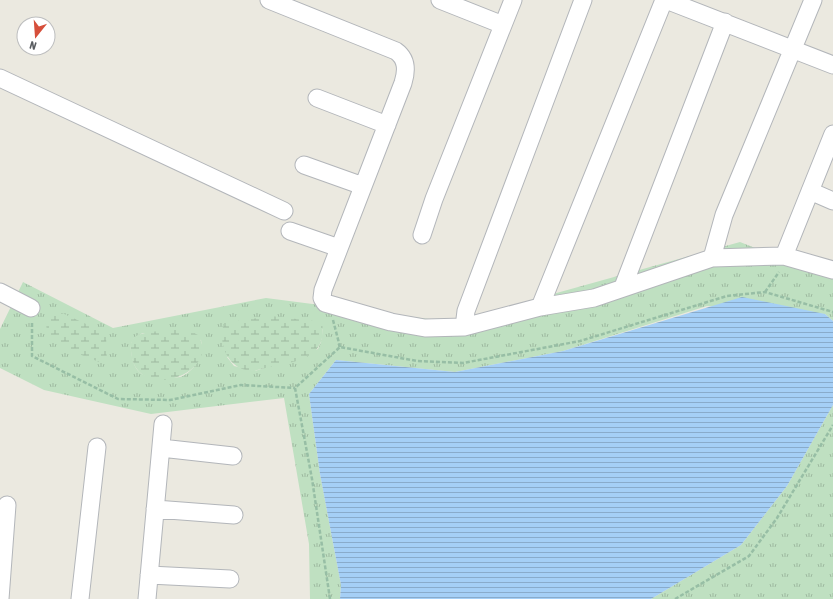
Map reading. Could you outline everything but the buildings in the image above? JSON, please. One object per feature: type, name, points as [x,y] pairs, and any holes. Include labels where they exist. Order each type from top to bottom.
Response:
[{"type":"street","points":[[269,0],[396,51],[403,56],[406,73],[323,290],[322,298],[325,303],[391,322],[418,327],[464,327],[540,307],[594,298],[712,258],[785,257],[833,270]]},
{"type":"street","points":[[440,0],[503,25]]},
{"type":"street","points":[[422,235],[440,184],[513,0]]},
{"type":"street","points":[[464,327],[466,311],[583,0]]},
{"type":"street","points":[[540,307],[665,0],[833,65]]},
{"type":"street","points":[[712,258],[724,215],[813,0]]},
{"type":"street","points":[[623,288],[725,22]]},
{"type":"street","points":[[0,78],[284,211]]},
{"type":"street","points":[[317,98],[387,125]]},
{"type":"street","points":[[785,257],[833,136]]},
{"type":"street","points":[[304,165],[363,186]]},
{"type":"street","points":[[810,191],[833,201]]},
{"type":"street","points":[[290,231],[339,248]]},
{"type":"street","points":[[0,292],[32,308]]},
{"type":"street","points":[[147,599],[163,424]]},
{"type":"street","points":[[80,599],[97,447]]},
{"type":"street","points":[[161,448],[233,456]]},
{"type":"street","points":[[0,599],[7,505]]},
{"type":"street","points":[[155,509],[234,515]]},
{"type":"street","points":[[149,575],[230,579]]},
{"type":"path","points":[[765,292],[785,257]]},
{"type":"path","points":[[32,308],[32,356],[118,399],[170,400],[241,385],[295,388],[340,347],[417,361],[463,363],[580,341],[727,296],[765,292],[833,312]]},
{"type":"path","points":[[295,388],[312,480],[330,599]]},
{"type":"path","points":[[675,599],[749,556],[776,518],[833,426]]},
{"type":"green space","points":[[740,242],[833,279],[833,321],[825,314],[707,306],[563,351],[455,372],[336,360],[309,394],[320,474],[341,585],[340,599],[310,599],[309,544],[284,398],[151,414],[44,390],[0,368],[0,329],[23,282],[113,328],[266,298],[452,322]],"holes":[[[323,329],[321,342],[318,349],[255,371],[234,366],[227,357]],[[143,333],[201,340],[202,345],[200,357],[194,367],[185,375],[180,377],[157,378],[145,376],[137,370],[134,365],[131,351],[133,339]]]},
{"type":"green space","points":[[62,313],[106,333],[107,365],[71,351],[48,338],[45,317]]},
{"type":"green space","points":[[271,316],[322,322],[322,336],[319,347],[312,354],[291,363],[255,371],[238,367],[227,356],[224,348],[222,331],[224,323]]},
{"type":"green space","points":[[186,329],[198,335],[202,349],[198,362],[189,371],[175,378],[160,380],[146,377],[136,367],[131,351],[131,345],[135,337],[144,333]]},
{"type":"green space","points":[[833,405],[833,599],[651,599],[741,545],[787,486]]},
{"type":"water","points":[[742,297],[825,314],[833,321],[833,405],[787,486],[741,545],[651,599],[340,599],[341,585],[320,474],[309,394],[336,360],[455,372],[563,351]]}]
